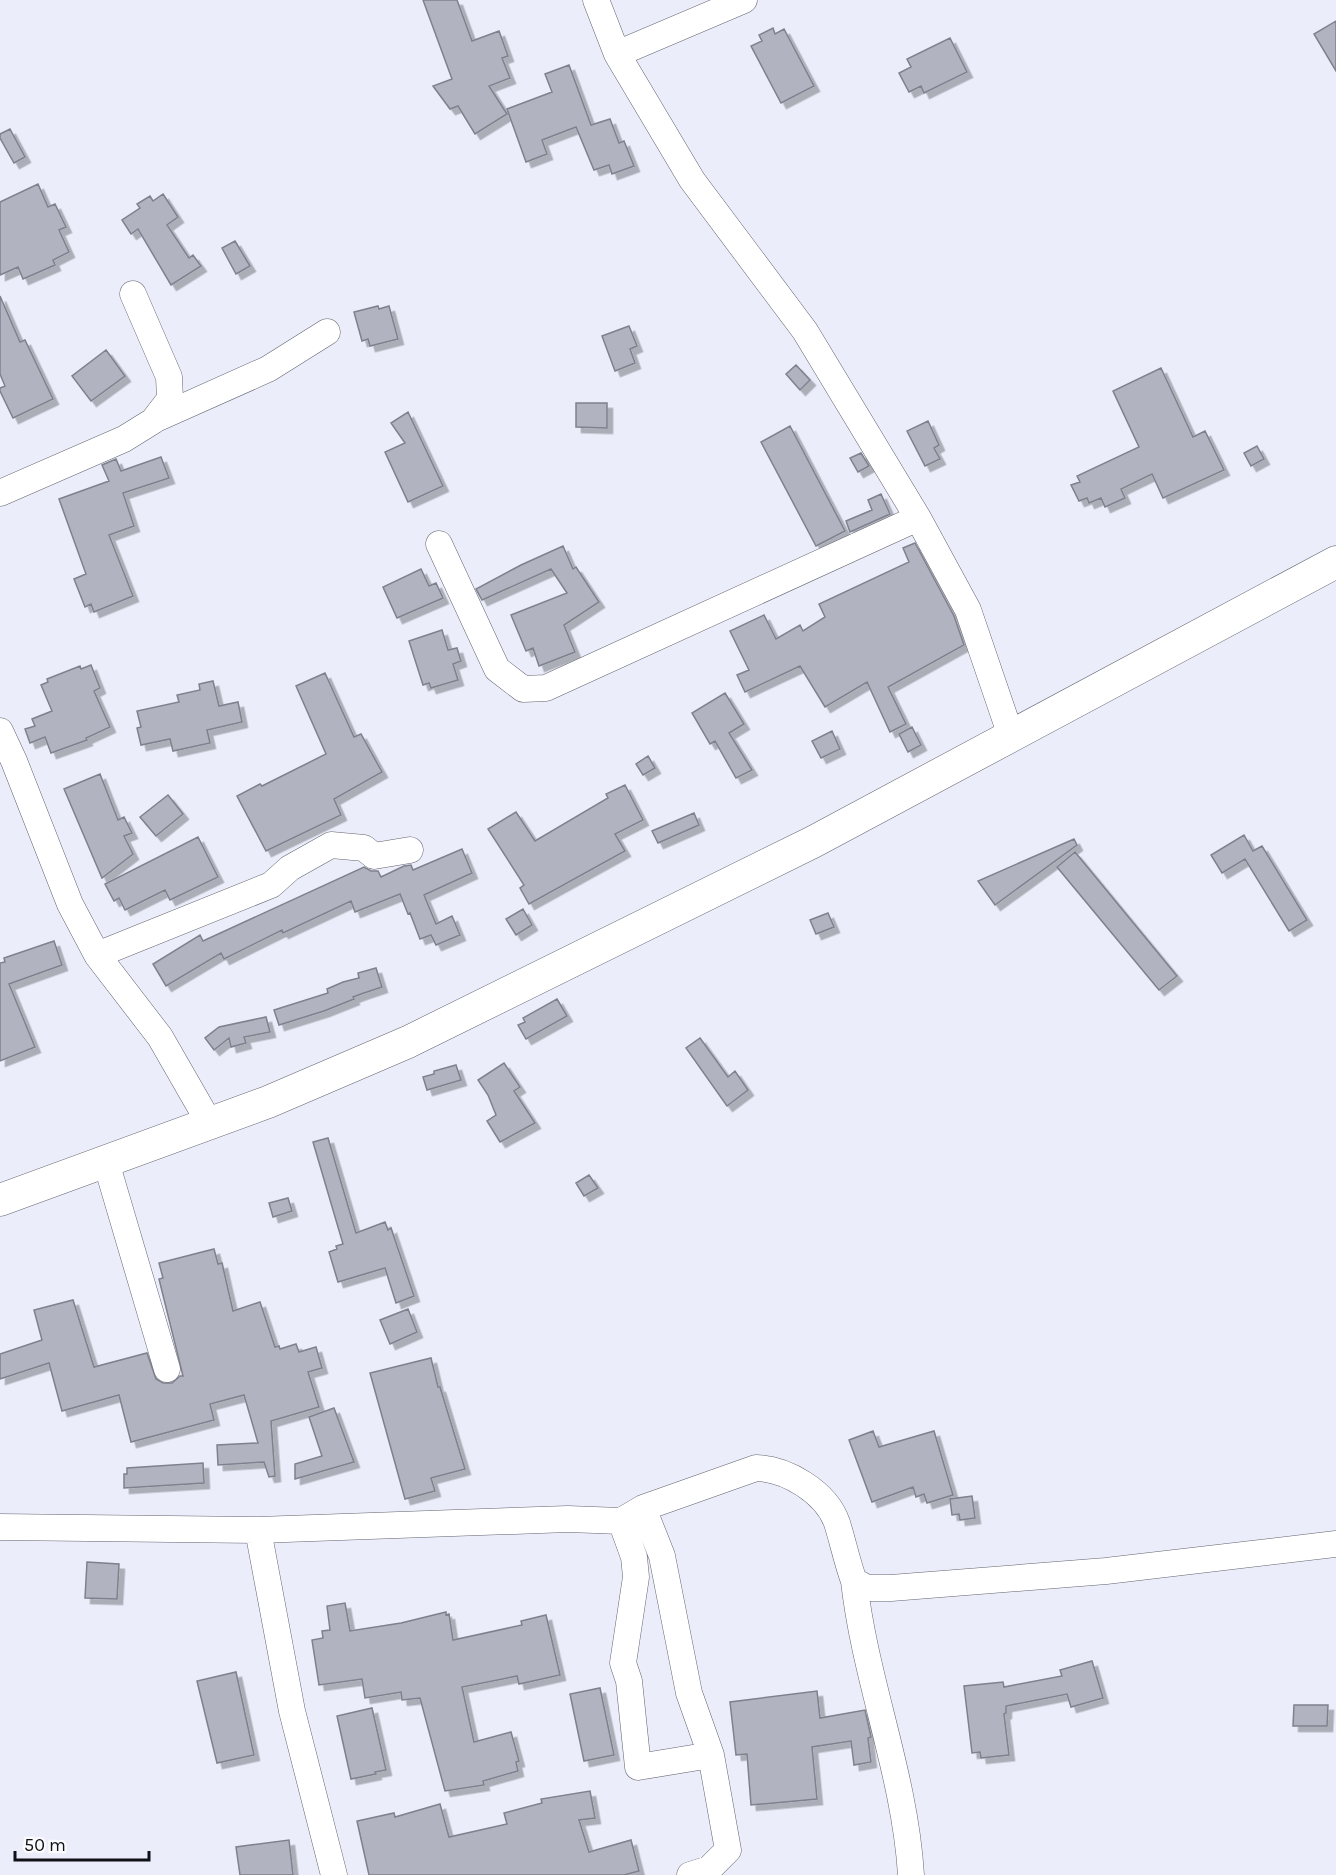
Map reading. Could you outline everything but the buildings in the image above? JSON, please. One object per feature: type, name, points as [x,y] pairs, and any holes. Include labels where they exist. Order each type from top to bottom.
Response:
[{"type":"main road","points":[[0,1200],[268,1102],[408,1042],[813,842],[1336,562]]},
{"type":"street","points":[[596,0],[617,54],[692,180],[805,331],[918,518],[969,610],[1011,736]]},
{"type":"street","points":[[617,54],[744,0]]},
{"type":"street","points":[[133,294],[170,377],[170,399],[153,421]]},
{"type":"street","points":[[0,493],[124,439],[153,421],[268,369],[327,332]]},
{"type":"street","points":[[439,544],[497,669],[523,689],[546,688],[918,518]]},
{"type":"street","points":[[0,731],[70,904],[97,955],[160,1037],[210,1124]]},
{"type":"street","points":[[97,955],[271,885],[290,868],[331,845],[364,848],[374,856],[410,850]]},
{"type":"street","points":[[106,1162],[167,1369]]},
{"type":"street","points":[[0,1527],[258,1530],[568,1519],[621,1521],[643,1508],[756,1468],[770,1468],[805,1485],[830,1508],[836,1521],[854,1581],[857,1612],[900,1793],[911,1875]]},
{"type":"street","points":[[643,1508],[662,1556],[689,1693],[711,1755],[728,1850],[709,1869],[690,1875]]},
{"type":"street","points":[[621,1521],[634,1557],[636,1578],[623,1663],[629,1681],[638,1767],[711,1755]]},
{"type":"street","points":[[258,1530],[292,1711],[334,1875]]},
{"type":"street","points":[[854,1581],[867,1588],[891,1588],[1106,1571],[1336,1544]]}]
